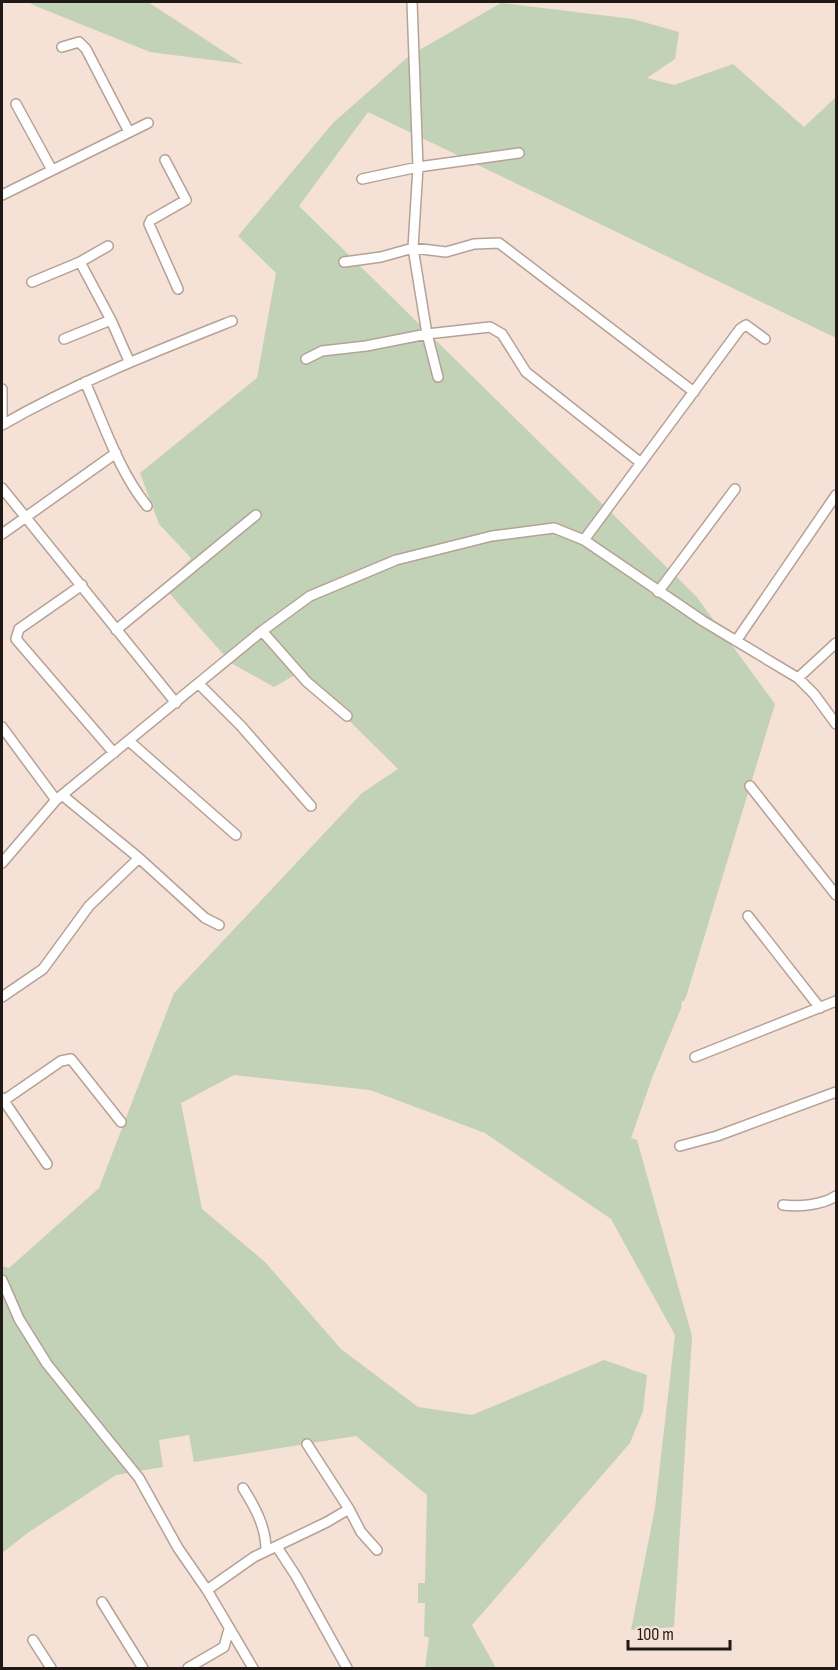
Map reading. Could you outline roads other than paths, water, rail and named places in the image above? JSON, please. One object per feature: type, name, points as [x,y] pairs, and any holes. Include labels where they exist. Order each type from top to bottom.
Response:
[{"type":"street","points":[[412,2],[418,167],[413,248],[427,334],[438,377]]},
{"type":"street","points":[[62,47],[79,42],[86,49],[129,132]]},
{"type":"street","points":[[16,104],[52,170]]},
{"type":"street","points":[[2,195],[148,123]]},
{"type":"street","points":[[362,179],[418,167],[519,153]]},
{"type":"street","points":[[165,160],[186,200],[151,220],[149,224],[178,289]]},
{"type":"street","points":[[344,262],[381,257],[413,248],[446,252],[474,244],[500,243],[694,392]]},
{"type":"street","points":[[32,282],[80,262],[108,246]]},
{"type":"street","points":[[80,262],[111,320],[129,361]]},
{"type":"street","points":[[64,339],[111,320]]},
{"type":"street","points":[[2,389],[2,424],[50,398],[129,361],[232,321]]},
{"type":"street","points":[[584,540],[743,326],[746,325],[765,339]]},
{"type":"street","points":[[306,359],[322,351],[366,346],[427,334],[484,328],[496,330],[505,339],[526,372],[641,463]]},
{"type":"street","points":[[85,382],[123,470],[147,506]]},
{"type":"street","points":[[2,534],[117,453]]},
{"type":"street","points":[[2,488],[176,703]]},
{"type":"street","points":[[658,592],[735,489]]},
{"type":"street","points":[[736,640],[837,495]]},
{"type":"street","points":[[116,630],[256,514]]},
{"type":"street","points":[[2,863],[59,798],[262,631],[310,596],[396,560],[492,536],[527,530],[554,528],[584,540],[658,592],[798,678],[814,694],[837,724]]},
{"type":"street","points":[[82,585],[19,629],[16,639],[114,753]]},
{"type":"street","points":[[262,631],[307,682],[347,717]]},
{"type":"street","points":[[798,678],[837,643]]},
{"type":"street","points":[[199,684],[242,726],[311,806]]},
{"type":"street","points":[[2,729],[59,798],[139,858],[205,918],[219,925]]},
{"type":"street","points":[[129,741],[236,835]]},
{"type":"street","points":[[750,786],[837,895]]},
{"type":"street","points":[[2,997],[43,969],[89,906],[139,858]]},
{"type":"street","points":[[748,916],[819,1008]]},
{"type":"street","points":[[695,1057],[837,1001]]},
{"type":"street","points":[[47,1164],[2,1100],[61,1061],[71,1059],[76,1064],[121,1122]]},
{"type":"street","points":[[680,1146],[717,1136],[837,1092]]},
{"type":"street","points":[[783,1205],[795,1206],[831,1200],[837,1196]]},
{"type":"street","points":[[2,1280],[19,1319],[47,1364],[139,1478],[178,1548],[207,1590],[253,1668]]},
{"type":"street","points":[[307,1444],[349,1509],[361,1532],[377,1550]]},
{"type":"street","points":[[243,1488],[255,1508],[266,1538],[266,1550]]},
{"type":"street","points":[[207,1590],[239,1566],[266,1550],[277,1547],[349,1509]]},
{"type":"street","points":[[277,1547],[296,1576],[347,1668]]},
{"type":"street","points":[[102,1602],[143,1668]]},
{"type":"street","points":[[225,1647],[229,1629]]},
{"type":"street","points":[[33,1640],[51,1668]]},
{"type":"street","points":[[188,1668],[225,1647],[240,1648]]}]
